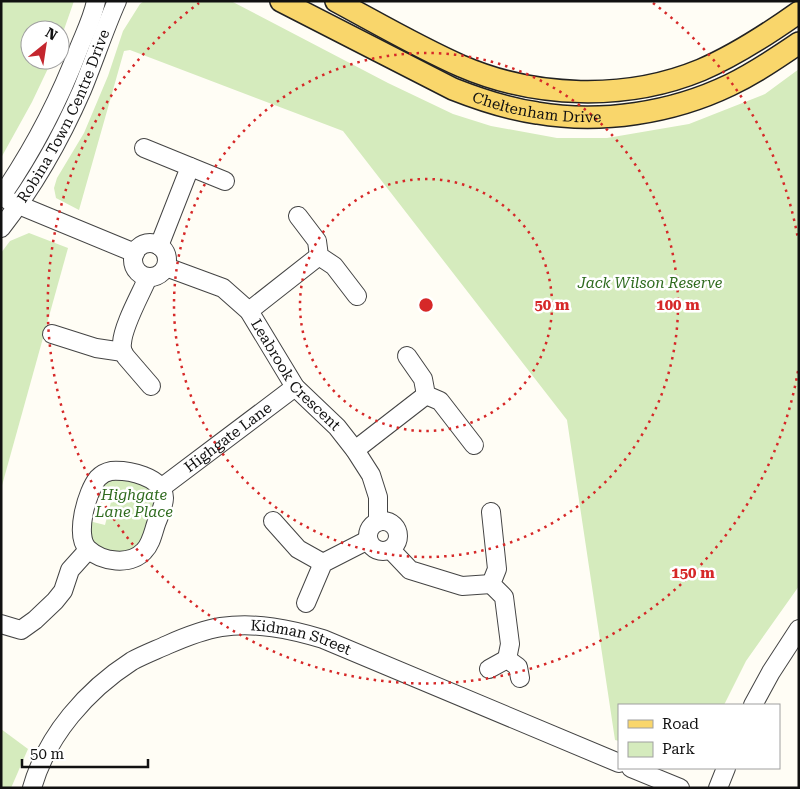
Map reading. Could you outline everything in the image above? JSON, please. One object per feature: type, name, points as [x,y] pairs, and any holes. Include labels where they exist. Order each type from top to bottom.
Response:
[{"type":"main road","name":"Cheltenham Drive","points":[[282,1],[453,89],[482,100],[538,114],[592,117],[649,111],[677,105],[730,85],[762,68],[799,43]]},
{"type":"main road","name":"Cheltenham Drive","points":[[336,1],[460,66],[514,83],[568,91],[623,89],[649,85],[701,70],[752,44],[799,12]]},
{"type":"street","name":"Robina Town Centre Drive","points":[[1,197],[25,161],[49,119],[68,76],[96,1]]},
{"type":"street","name":"Robina Town Centre Drive","points":[[1,228],[18,205],[61,132],[81,90],[117,1]]},
{"type":"street","points":[[144,148],[225,180]]},
{"type":"street","points":[[159,246],[190,167]]},
{"type":"street","points":[[1,197],[135,253]]},
{"type":"street","points":[[298,216],[317,241],[319,256],[334,266],[357,296]]},
{"type":"street","points":[[148,243],[159,246],[168,258],[166,267],[161,274],[148,278],[142,275],[134,266],[135,253],[138,248],[148,243]]},
{"type":"street","points":[[249,311],[319,256]]},
{"type":"street","name":"Leabrook Crescent","points":[[166,267],[223,288],[249,311],[295,387],[337,428],[355,450],[371,475],[378,496],[378,522]]},
{"type":"street","points":[[148,278],[123,334],[121,344],[123,352],[152,386]]},
{"type":"street","points":[[52,334],[96,348],[123,352]]},
{"type":"street","points":[[407,356],[423,379],[426,395]]},
{"type":"street","name":"Highgate Lane","points":[[161,488],[295,387]]},
{"type":"street","points":[[426,395],[440,401],[474,445]]},
{"type":"street","points":[[355,450],[426,395]]},
{"type":"street","points":[[111,471],[127,472],[154,481],[161,488],[164,503],[151,539],[144,551],[135,558],[122,561],[103,558],[88,550],[82,542],[81,528],[91,491],[100,476],[111,471]]},
{"type":"street","points":[[491,512],[497,569],[491,584]]},
{"type":"street","points":[[273,522],[298,549],[323,563]]},
{"type":"street","points":[[378,522],[390,522],[398,532],[398,543],[391,550],[380,552],[374,549],[368,540],[369,529],[378,522]]},
{"type":"street","points":[[306,603],[323,563],[368,540]]},
{"type":"street","points":[[1,624],[21,630],[47,610],[63,591],[70,570],[88,550]]},
{"type":"street","points":[[391,550],[410,570],[462,586],[491,584],[504,597],[510,644],[507,659],[489,669]]},
{"type":"street","name":"Kidman Street","points":[[32,788],[48,749],[81,704],[133,661],[190,635],[222,627],[274,627],[323,639],[618,762]]},
{"type":"street","points":[[754,704],[770,672],[799,629]]},
{"type":"street","points":[[507,659],[518,668],[520,678]]},
{"type":"street","points":[[633,769],[680,788]]},
{"type":"street","points":[[718,788],[726,769]]},
{"type":"green space","points":[[1,1],[74,1],[67,20],[20,20],[20,70],[47,70],[1,158]]},
{"type":"green space","name":"Jack Wilson Reserve","points":[[144,1],[231,1],[388,83],[453,114],[491,126],[557,138],[607,138],[689,124],[765,94],[799,69],[799,586],[746,661],[724,704],[618,704],[618,741],[615,740],[567,420],[343,131],[130,50],[124,51],[79,210],[56,198],[54,188],[57,178],[84,133],[108,76],[123,31],[140,4]]},
{"type":"green space","points":[[29,233],[68,248],[1,489],[1,253],[10,241]]},
{"type":"green space","name":"Highgate Lane Place","points":[[113,477],[142,483],[155,491],[157,505],[138,547],[128,553],[100,551],[87,534],[89,521],[105,525],[111,502],[96,497],[100,485]]},
{"type":"green space","points":[[1,729],[28,749],[11,788],[1,788]]}]
